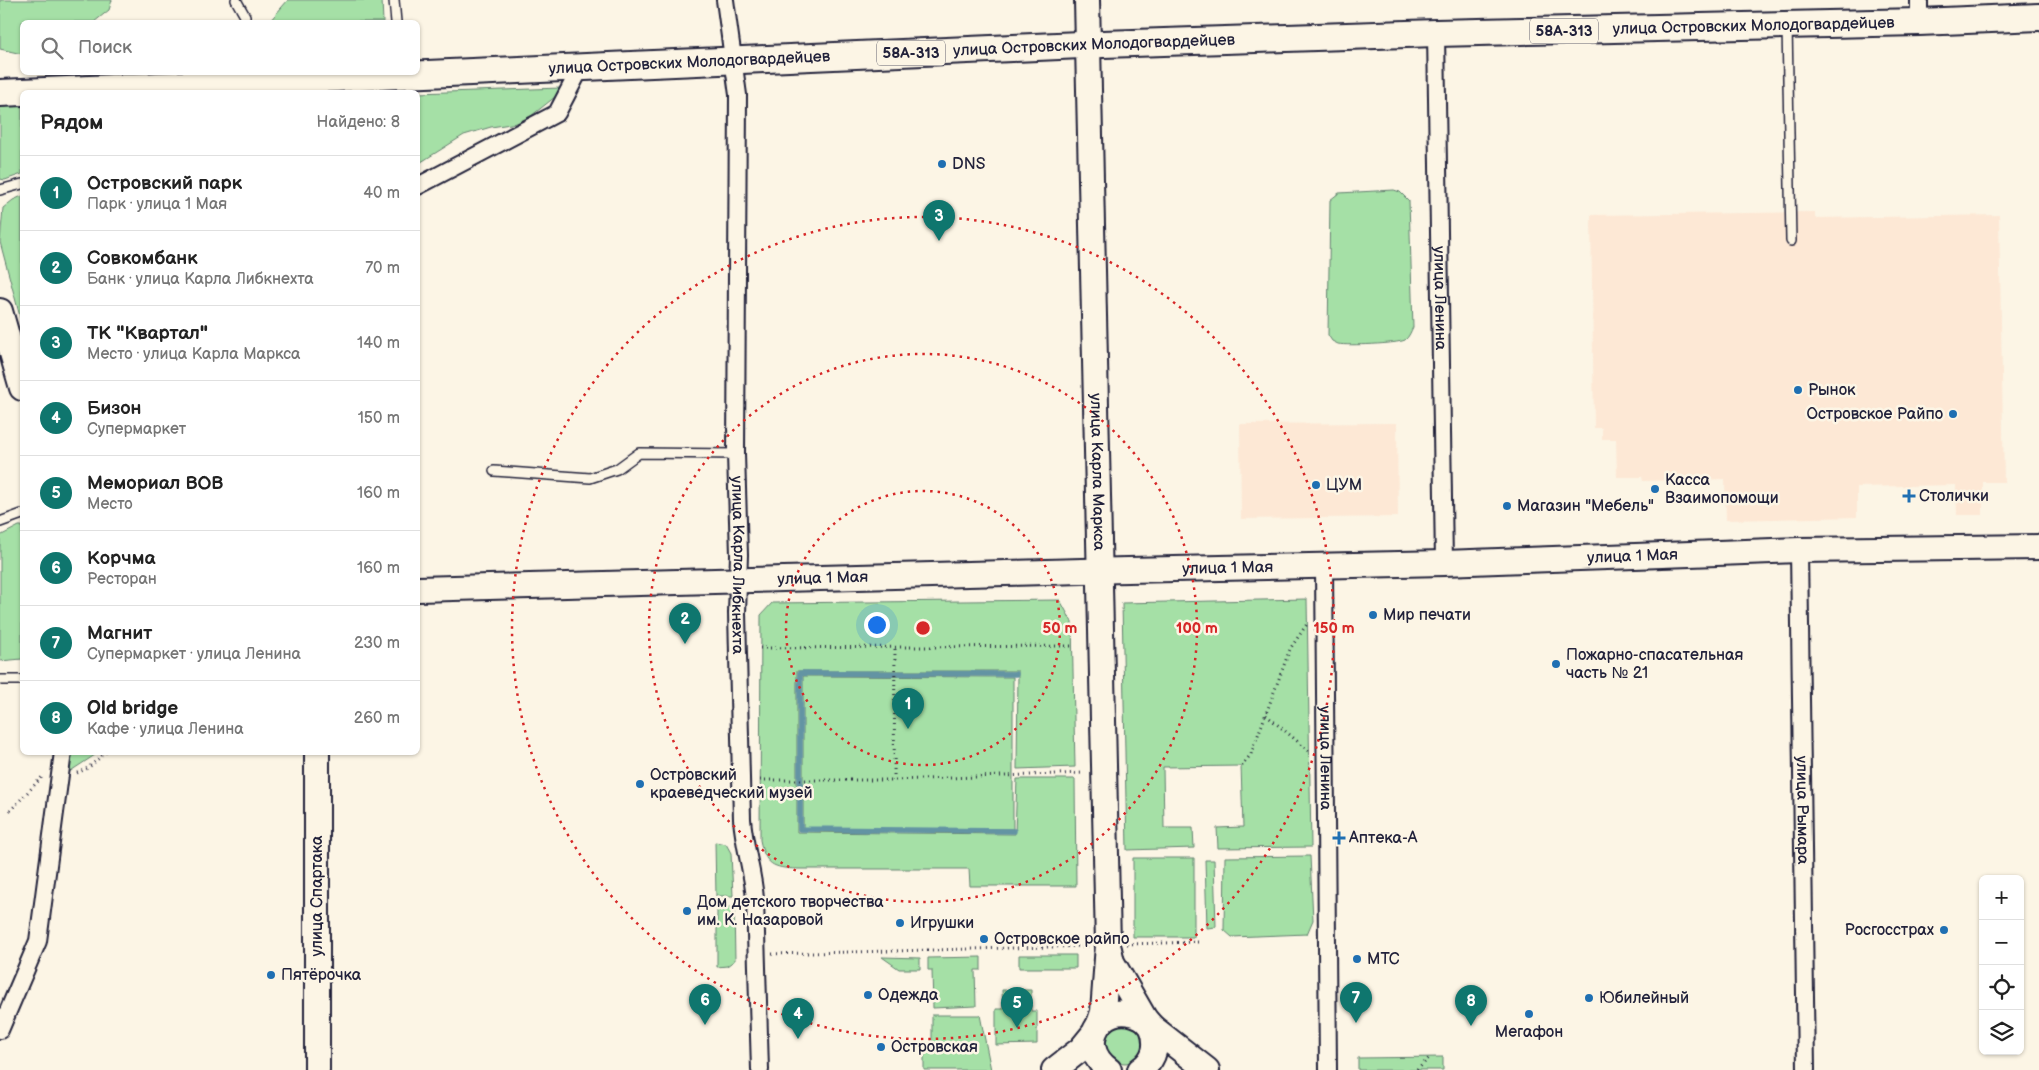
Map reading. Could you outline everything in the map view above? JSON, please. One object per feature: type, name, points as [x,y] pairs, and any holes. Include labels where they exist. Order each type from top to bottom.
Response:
[{"type":"main road","name":"улица Островских Молодогвардейцев","points":[[420,73],[1088,45],[1436,34],[1787,26],[1919,11],[2039,18]]},
{"type":"main road","name":"улица Островских Молодогвардейцев","points":[[124,90],[250,77],[338,81],[391,75]]},
{"type":"main road","name":"улица Островских Молодогвардейцев","points":[[0,92],[20,92]]},
{"type":"street","name":"улица Карла Либкнехта","points":[[725,0],[738,95],[736,454],[739,555],[736,613],[742,819],[743,836],[754,881],[760,1070]]},
{"type":"street","name":"улица Карла Маркса","points":[[1087,0],[1108,945]]},
{"type":"street","name":"улица Ленина","points":[[1436,34],[1444,563]]},
{"type":"street","points":[[420,185],[557,114],[581,67]]},
{"type":"street","points":[[0,311],[20,381]]},
{"type":"street","name":"улица 1 Мая","points":[[420,589],[1099,570],[1444,563],[1799,550],[2039,547]]},
{"type":"street","name":"улица Рымара","points":[[1799,550],[1806,1070]]},
{"type":"street","name":"улица Ленина","points":[[1324,566],[1328,1070]]},
{"type":"street","points":[[0,1030],[38,941],[51,778],[62,755]]},
{"type":"street","name":"улица Спартака","points":[[317,755],[317,1070]]},
{"type":"street","points":[[1108,945],[1112,962],[1156,1037],[1153,1057],[1147,1066],[1140,1070]]},
{"type":"street","points":[[1108,945],[1102,1012],[1093,1044],[1095,1054],[1100,1063],[1109,1070]]},
{"type":"street","points":[[1054,1070],[1081,1049],[1107,1017],[1116,1012],[1126,1011],[1136,1014],[1149,1023],[1207,1070]]},
{"type":"lane","points":[[236,0],[246,20]]},
{"type":"lane","points":[[394,0],[396,20]]},
{"type":"lane","points":[[1787,26],[1791,241]]},
{"type":"lane","points":[[0,190],[20,185]]},
{"type":"lane","points":[[494,471],[590,478],[617,469],[639,453],[736,454]]},
{"type":"lane","points":[[0,522],[20,515]]},
{"type":"lane","points":[[0,680],[20,680]]},
{"type":"path","points":[[1242,766],[1251,754],[1290,649],[1307,624]]},
{"type":"path","points":[[760,648],[1073,646]]},
{"type":"path","points":[[894,780],[895,647]]},
{"type":"path","points":[[1266,715],[1310,752]]},
{"type":"path","points":[[10,811],[51,778],[88,768],[103,755]]},
{"type":"path","points":[[760,780],[894,780],[1084,773]]},
{"type":"path","points":[[757,954],[1199,942]]},
{"type":"path","points":[[1417,1070],[1430,1057]]},
{"type":"shaded area","name":"Рынок","points":[[1815,212],[1815,218],[1999,215],[2004,482],[1983,482],[1983,515],[1957,515],[1956,485],[1857,487],[1857,517],[1726,520],[1725,479],[1643,481],[1642,477],[1617,477],[1616,439],[1602,439],[1602,428],[1594,428],[1591,215]]},
{"type":"shaded area","points":[[1397,423],[1398,517],[1241,519],[1240,424]]},
{"type":"green space","points":[[0,0],[112,0],[109,10],[96,20],[20,20],[20,54],[0,49]]},
{"type":"green space","points":[[288,0],[382,0],[383,20],[271,20]]},
{"type":"green space","points":[[561,88],[560,93],[531,116],[517,123],[491,127],[464,135],[420,163],[420,93]]},
{"type":"green space","points":[[20,103],[20,175],[5,180],[0,179],[0,107]]},
{"type":"green space","points":[[1394,190],[1400,192],[1409,201],[1413,327],[1405,340],[1393,343],[1338,344],[1332,341],[1328,335],[1330,200],[1339,193]]},
{"type":"green space","points":[[20,197],[20,317],[0,242],[3,208]]},
{"type":"green space","points":[[20,526],[20,659],[0,661],[0,536]]},
{"type":"green space","points":[[1307,599],[1311,847],[1218,848],[1217,828],[1243,827],[1241,766],[1163,767],[1164,828],[1193,828],[1194,848],[1127,850],[1122,603]]},
{"type":"green space","points":[[1060,600],[1072,622],[1075,767],[1017,769],[1018,671],[797,671],[797,832],[1015,834],[1017,779],[1075,779],[1076,886],[970,886],[969,869],[797,869],[782,868],[771,864],[765,855],[760,840],[761,615],[772,603]]},
{"type":"green space","points":[[803,676],[1013,677],[1013,829],[803,829]]},
{"type":"green space","points":[[72,755],[95,755],[69,772]]},
{"type":"green space","points":[[715,842],[726,844],[731,853],[733,896],[716,896]]},
{"type":"green space","points":[[1310,856],[1313,920],[1307,934],[1232,937],[1224,930],[1225,857]]},
{"type":"green space","points":[[1133,858],[1194,858],[1194,937],[1133,937]]},
{"type":"green space","points":[[1205,860],[1214,860],[1216,927],[1207,928]]},
{"type":"green space","points":[[717,907],[734,907],[735,960],[727,966],[717,967]]},
{"type":"green space","points":[[1019,955],[1076,955],[1076,968],[1019,968]]},
{"type":"green space","points":[[882,957],[920,958],[920,969],[899,969]]},
{"type":"green space","points":[[981,957],[981,970],[975,970],[976,1006],[933,1008],[932,970],[928,970],[928,958]]},
{"type":"green space","points":[[1002,990],[1031,990],[1031,1011],[1037,1011],[1037,1044],[996,1045],[996,1009],[1003,1009]]},
{"type":"green space","points":[[932,1015],[980,1015],[991,1070],[924,1070],[924,1049],[932,1048]]},
{"type":"green space","points":[[1125,1023],[1136,1026],[1142,1032],[1145,1043],[1142,1054],[1136,1060],[1125,1063],[1114,1060],[1108,1054],[1105,1043],[1108,1032],[1114,1026]]},
{"type":"green space","points":[[1443,1057],[1443,1070],[1358,1070],[1358,1058]]},
{"type":"waterway","points":[[1014,831],[800,829],[800,673],[1016,674]]},
{"type":"place","name":"DNS","points":[[942,164]]},
{"type":"place","name":"ТК \"Квартал\"","points":[[939,241]]},
{"type":"place","name":"Рынок","points":[[1798,390]]},
{"type":"place","name":"Островское Райпо","points":[[1953,414]]},
{"type":"place","name":"ЦУМ","points":[[1316,485]]},
{"type":"place","name":"Касса Взаимопомощи","points":[[1655,489]]},
{"type":"place","name":"Столички","points":[[1909,496]]},
{"type":"place","name":"Магазин \"Мебель\"","points":[[1507,506]]},
{"type":"place","name":"Мир печати","points":[[1373,615]]},
{"type":"place","name":"Совкомбанк","points":[[685,644]]},
{"type":"place","name":"Пожарно-спасательная часть № 21","points":[[1556,664]]},
{"type":"place","name":"Островский парк","points":[[908,729]]},
{"type":"place","name":"Островский краеведческий музей","points":[[640,784]]},
{"type":"place","name":"Аптека-А","points":[[1339,838]]},
{"type":"place","name":"Дом детского творчества им. К. Назаровой","points":[[687,911]]},
{"type":"place","name":"Игрушки","points":[[900,923]]},
{"type":"place","name":"Росгосстрах","points":[[1944,930]]},
{"type":"place","name":"Островское райпо","points":[[984,939]]},
{"type":"place","name":"МТС","points":[[1357,959]]},
{"type":"place","name":"Пятёрочка","points":[[271,975]]},
{"type":"place","name":"Одежда","points":[[868,995]]},
{"type":"place","name":"Юбилейный","points":[[1589,998]]},
{"type":"place","name":"Мегафон","points":[[1529,1014]]},
{"type":"place","name":"Магнит","points":[[1356,1023]]},
{"type":"place","name":"Корчма","points":[[705,1025]]},
{"type":"place","name":"Old bridge","points":[[1471,1026]]},
{"type":"place","name":"Мемориал ВОВ","points":[[1017,1028]]},
{"type":"place","name":"Бизон","points":[[798,1039]]},
{"type":"place","name":"Островская","points":[[881,1047]]}]
